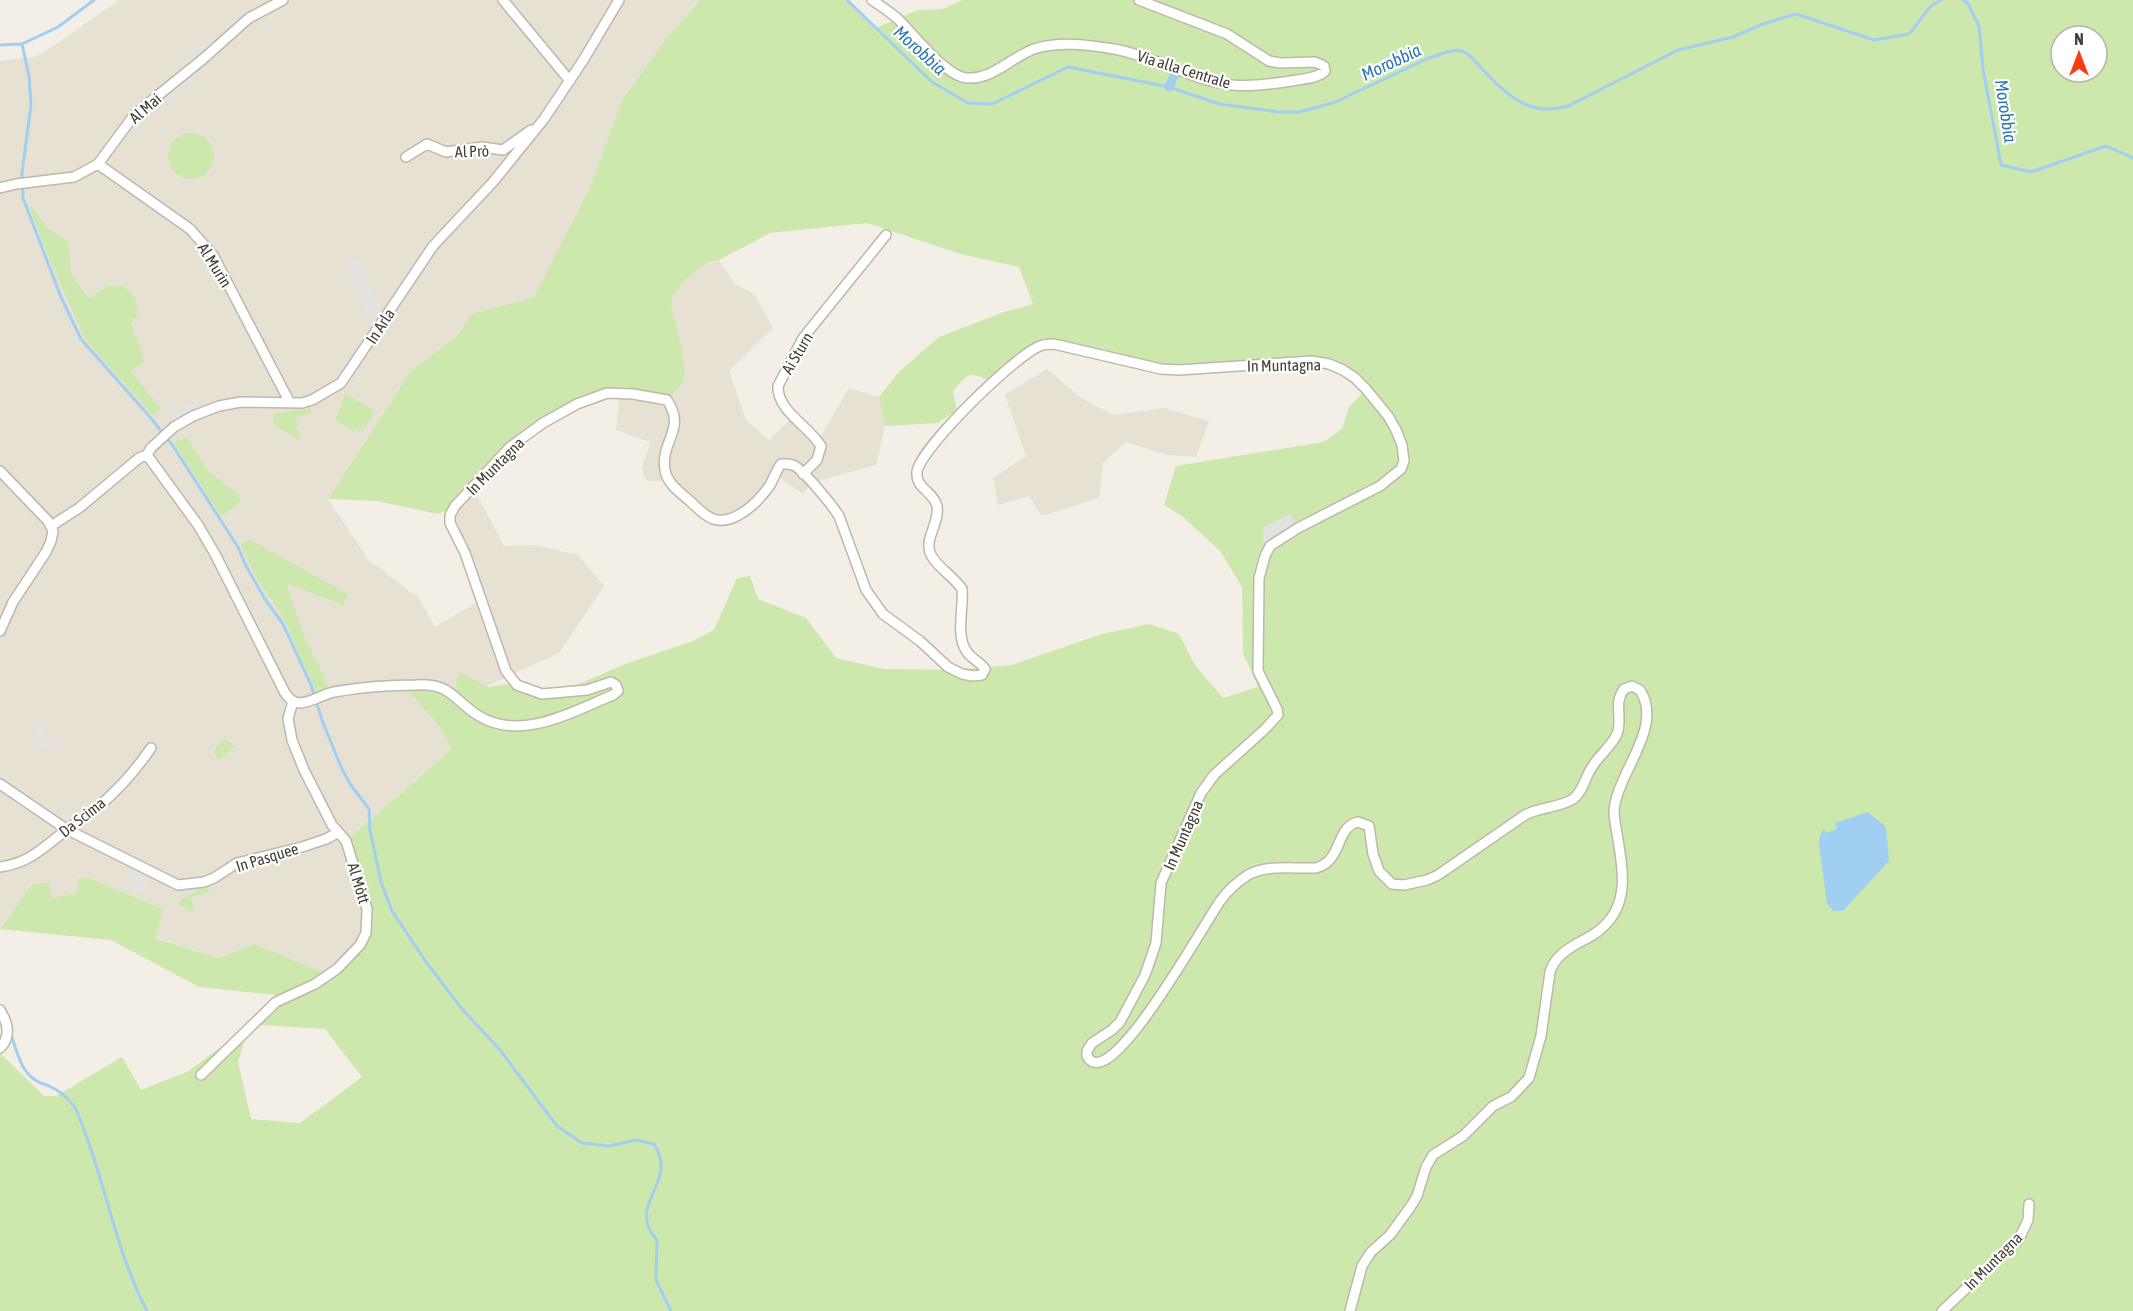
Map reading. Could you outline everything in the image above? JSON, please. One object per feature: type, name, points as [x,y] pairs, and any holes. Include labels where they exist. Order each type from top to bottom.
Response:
[{"type":"street","name":"Al Mai","points":[[0,188],[28,182],[74,177],[98,164],[132,118],[249,18],[283,0]]},
{"type":"street","points":[[503,0],[570,81]]},
{"type":"street","name":"In Arla","points":[[51,526],[79,508],[139,458],[147,455],[174,427],[193,416],[219,406],[241,402],[290,403],[312,400],[336,387],[345,378],[433,246],[497,177],[536,128],[570,81],[619,0]]},
{"type":"street","name":"Via alla Centrale","points":[[872,0],[895,17],[941,63],[963,77],[983,76],[1035,49],[1064,44],[1133,53],[1211,80],[1233,85],[1287,82],[1317,76],[1325,71],[1324,66],[1318,63],[1269,61],[1220,31],[1139,0]]},
{"type":"street","name":"Al Prò","points":[[406,158],[427,144],[446,152],[482,147],[503,150],[536,128]]},
{"type":"street","name":"Al Murin","points":[[98,164],[190,229],[213,255],[290,403]]},
{"type":"street","name":"Ai Sturn","points":[[803,474],[817,460],[821,446],[783,404],[777,395],[778,387],[804,338],[886,235]]},
{"type":"street","name":"In Muntagna","points":[[293,701],[306,702],[329,694],[428,684],[450,691],[479,716],[493,722],[513,726],[549,721],[618,691],[616,685],[611,682],[586,690],[542,694],[517,686],[506,671],[465,553],[450,523],[450,515],[455,506],[510,447],[543,423],[577,404],[607,393],[633,394],[667,400],[673,408],[675,424],[665,453],[666,476],[669,482],[695,506],[713,519],[724,520],[743,512],[762,494],[781,464],[788,463],[796,467],[832,505],[839,516],[866,590],[883,614],[920,641],[948,667],[962,674],[974,676],[982,675],[985,669],[981,663],[966,652],[962,639],[962,589],[930,553],[929,544],[937,513],[936,505],[933,496],[922,488],[917,471],[939,437],[958,416],[1024,357],[1042,345],[1054,344],[1161,369],[1179,370],[1312,361],[1329,364],[1355,378],[1388,416],[1402,445],[1404,461],[1401,469],[1380,486],[1298,528],[1270,546],[1259,578],[1258,662],[1259,674],[1278,715],[1270,725],[1214,775],[1201,793],[1161,883],[1157,938],[1145,975],[1120,1022],[1092,1043],[1087,1051],[1090,1062],[1096,1063],[1119,1050],[1153,1006],[1219,902],[1241,880],[1261,870],[1323,866],[1334,854],[1348,826],[1358,822],[1369,826],[1375,860],[1382,876],[1389,882],[1394,885],[1404,885],[1427,880],[1438,875],[1524,815],[1574,798],[1592,766],[1604,754],[1617,734],[1620,694],[1626,687],[1635,687],[1644,696],[1645,724],[1637,751],[1614,804],[1623,881],[1618,904],[1606,924],[1562,954],[1551,968],[1541,1036],[1533,1069],[1526,1083],[1511,1097],[1493,1106],[1463,1136],[1433,1155],[1411,1206],[1390,1235],[1371,1252],[1362,1266],[1350,1311]]},
{"type":"street","points":[[147,455],[205,538],[285,693],[293,701]]},
{"type":"street","points":[[0,471],[51,526],[52,536],[46,552],[13,602],[0,631]]},
{"type":"street","name":"Al Mòtt","points":[[201,1075],[276,1002],[329,976],[343,964],[363,940],[367,926],[368,909],[346,841],[337,833],[303,770],[292,740],[288,719],[293,701]]},
{"type":"street","name":"Da Scima","points":[[0,867],[24,861],[38,853],[66,829],[99,807],[134,771],[151,748]]},
{"type":"street","name":"In Pasquee","points":[[0,784],[66,829],[147,868],[165,873],[178,885],[204,882],[237,863],[302,847],[337,833]]},
{"type":"street","points":[[0,1011],[8,1028],[5,1041],[0,1048]]},
{"type":"street","name":"In Muntagna","points":[[1942,1311],[2019,1239],[2028,1220],[2029,1204]]},
{"type":"shaded area","points":[[119,0],[700,0],[665,40],[622,100],[591,185],[534,297],[471,314],[457,336],[410,372],[328,499],[370,562],[418,596],[435,627],[481,600],[450,515],[473,487],[504,546],[536,545],[578,555],[604,586],[559,653],[459,699],[460,742],[346,841],[367,909],[366,933],[329,976],[254,944],[219,958],[155,937],[77,893],[52,898],[32,884],[0,929],[0,61],[34,57]]},
{"type":"shaded area","points":[[210,35],[216,42],[193,61],[186,54]]},
{"type":"shaded area","points":[[195,74],[197,79],[155,110],[118,150],[115,146],[141,114]]},
{"type":"shaded area","points":[[358,258],[381,310],[373,327],[344,264]]},
{"type":"shaded area","points":[[719,260],[735,284],[755,295],[773,328],[729,371],[746,420],[769,440],[794,416],[818,441],[849,388],[879,397],[885,426],[876,465],[811,483],[803,494],[775,475],[743,512],[713,519],[669,481],[646,481],[642,468],[650,442],[616,430],[620,393],[667,400],[681,386],[685,376],[681,342],[671,305],[673,296],[681,284],[702,266]]},
{"type":"shaded area","points":[[1047,369],[1080,397],[1112,415],[1164,408],[1209,421],[1196,457],[1167,455],[1126,442],[1103,463],[1099,498],[1042,516],[1029,496],[998,505],[993,478],[1026,456],[1005,395]]},
{"type":"shaded area","points":[[199,399],[202,406],[173,421],[169,414]]},
{"type":"shaded area","points":[[1290,514],[1297,525],[1263,549],[1263,528]]},
{"type":"shaded area","points":[[44,717],[49,720],[41,737],[60,746],[58,752],[31,742]]},
{"type":"shaded area","points":[[134,867],[152,876],[144,894],[126,886]]},
{"type":"green space","points":[[700,0],[847,0],[876,28],[918,10],[943,9],[962,0],[2133,0],[2133,1311],[0,1311],[0,1053],[44,1096],[56,1096],[122,1057],[141,1090],[187,1072],[249,1026],[238,1062],[251,1119],[300,1123],[362,1077],[325,1029],[245,1024],[285,996],[199,987],[111,940],[0,929],[32,884],[49,883],[52,898],[77,893],[78,879],[88,878],[163,909],[155,938],[219,958],[254,944],[329,975],[343,964],[367,926],[346,841],[452,749],[440,727],[408,690],[430,689],[459,698],[456,686],[459,672],[489,687],[507,684],[551,696],[625,664],[693,641],[714,630],[737,578],[750,576],[758,599],[806,618],[836,658],[883,669],[949,670],[1012,665],[1102,634],[1149,624],[1179,634],[1195,665],[1223,698],[1258,687],[1243,653],[1242,587],[1220,551],[1182,516],[1164,505],[1176,466],[1323,442],[1342,429],[1349,407],[1366,389],[1329,364],[1179,370],[1042,345],[990,381],[973,375],[966,377],[953,391],[957,410],[938,423],[885,426],[879,397],[899,372],[939,337],[1004,312],[1033,304],[1019,267],[960,254],[867,223],[770,233],[719,260],[709,262],[681,284],[673,296],[671,305],[681,342],[685,376],[681,386],[667,400],[593,397],[510,447],[455,506],[438,514],[377,501],[328,499],[410,372],[457,336],[471,314],[534,297],[591,185],[622,100],[665,40]],"holes":[[[1836,823],[1867,887],[1820,835],[1824,830],[1826,834],[1838,829]]]},
{"type":"green space","points":[[191,133],[207,140],[214,156],[207,172],[191,179],[175,172],[168,156],[175,140]]},
{"type":"green space","points":[[32,206],[46,227],[68,241],[71,273],[88,298],[108,286],[124,286],[135,297],[138,315],[131,322],[144,362],[131,371],[161,409],[153,416],[85,339],[48,256],[29,207]]},
{"type":"green space","points":[[346,393],[375,412],[363,431],[356,428],[354,432],[335,420]]},
{"type":"green space","points":[[310,408],[313,412],[296,418],[299,441],[274,424],[273,418],[277,413]]},
{"type":"green space","points":[[187,437],[208,471],[238,494],[241,502],[221,516],[174,443]]},
{"type":"green space","points":[[249,539],[348,594],[343,605],[286,583],[305,638],[328,688],[316,692],[283,617],[254,574],[241,544]]},
{"type":"green space","points":[[223,738],[235,746],[219,760],[213,752]]},
{"type":"green space","points":[[208,886],[210,889],[207,893],[191,897],[194,913],[179,905],[178,902]]},
{"type":"water","points":[[1868,812],[1886,827],[1889,861],[1843,911],[1834,911],[1827,904],[1819,844],[1820,835],[1824,829],[1826,833],[1837,829],[1835,823]]},
{"type":"waterway","name":"Morobbia","points":[[0,45],[22,44],[58,27],[94,0]]},
{"type":"waterway","name":"Morobbia","points":[[847,0],[932,82],[968,103],[992,104],[1068,67],[1169,87],[1219,104],[1279,112],[1299,112],[1333,103],[1429,58],[1457,50],[1469,55],[1512,97],[1537,108],[1552,109],[1568,106],[1678,50],[1733,37],[1763,24],[1796,14],[1874,40],[1909,34],[1931,6],[1941,0]]},
{"type":"waterway","name":"Morobbia","points":[[1963,0],[1967,2],[1979,26],[1983,69],[2001,165],[2031,172],[2106,146],[2133,158]]},
{"type":"waterway","points":[[22,44],[29,76],[31,105],[22,173],[23,198],[61,297],[81,339],[173,446],[238,547],[265,599],[283,624],[311,685],[341,767],[350,784],[369,809],[370,830],[381,882],[392,911],[426,962],[462,1009],[500,1050],[557,1126],[582,1143],[609,1146],[636,1140],[654,1144],[660,1157],[661,1168],[647,1208],[646,1218],[649,1229],[657,1240],[656,1280],[671,1311]]},
{"type":"waterway","points":[[1169,87],[1174,76]]},
{"type":"waterway","points":[[11,1035],[29,1075],[62,1094],[73,1104],[77,1112],[126,1262],[147,1311]]}]
